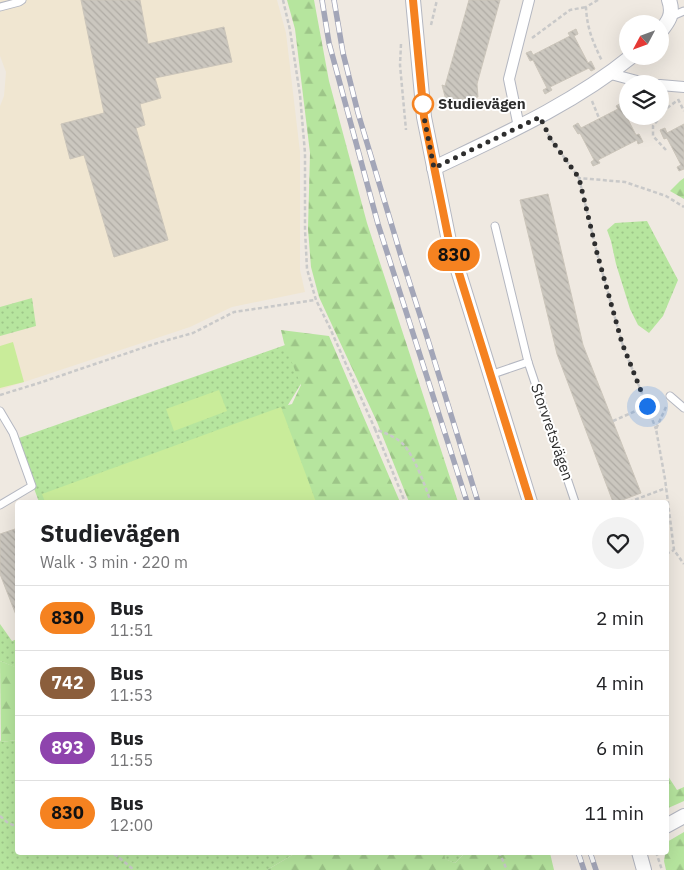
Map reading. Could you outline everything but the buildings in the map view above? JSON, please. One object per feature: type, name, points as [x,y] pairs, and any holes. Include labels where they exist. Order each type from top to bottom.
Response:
[{"type":"street","points":[[413,0],[424,117],[449,241],[529,500]]},
{"type":"street","points":[[519,127],[509,78],[529,0]]},
{"type":"street","points":[[669,0],[672,8],[670,17]]},
{"type":"street","points":[[434,168],[540,117],[611,74],[622,65]]},
{"type":"street","points":[[611,74],[619,76]]},
{"type":"street","points":[[669,86],[684,87]]},
{"type":"street","points":[[669,824],[684,816]]},
{"type":"street","points":[[640,855],[644,870]]},
{"type":"lane","points":[[0,7],[22,0]]},
{"type":"lane","points":[[670,17],[684,11]]},
{"type":"lane","name":"Storvretsvägen","points":[[495,226],[528,362],[574,500]]},
{"type":"lane","points":[[490,375],[528,362]]},
{"type":"lane","points":[[670,396],[684,408]]},
{"type":"lane","points":[[0,411],[13,433],[32,486],[0,505]]},
{"type":"path","points":[[283,0],[290,30],[300,95],[305,153],[307,269],[316,300],[375,429],[404,500]]},
{"type":"path","points":[[431,26],[437,0]]},
{"type":"path","points":[[516,51],[570,10],[586,7],[598,0]]},
{"type":"path","points":[[586,7],[587,23],[592,40],[611,74]]},
{"type":"path","points":[[666,150],[653,136],[653,126],[667,108],[678,100]]},
{"type":"path","points":[[540,117],[550,138],[579,178],[622,343],[656,429],[668,500]]},
{"type":"path","points":[[579,178],[625,182],[666,196],[684,207]]},
{"type":"path","points":[[0,395],[193,333],[234,312],[316,300]]},
{"type":"path","points":[[656,429],[670,396]]},
{"type":"path","points":[[613,421],[647,406]]},
{"type":"path","points":[[375,429],[392,436],[404,445],[430,500]]},
{"type":"path","points":[[634,500],[666,488]]},
{"type":"path","points":[[669,511],[674,550],[684,564]]},
{"type":"path","points":[[669,552],[674,550]]},
{"type":"path","points":[[0,816],[15,826]]},
{"type":"path","points":[[116,855],[134,870]]},
{"type":"path","points":[[500,855],[507,870]]},
{"type":"path","points":[[657,855],[662,870]]},
{"type":"shaded area","points":[[0,0],[277,0],[286,33],[300,152],[300,270],[305,292],[232,307],[190,327],[0,390],[0,106],[4,96],[6,72],[0,56]]},
{"type":"green space","points":[[287,0],[314,0],[329,81],[367,223],[457,500],[408,500],[377,422],[319,297],[311,267],[308,229],[310,153],[295,29]]},
{"type":"green space","points":[[684,178],[684,199],[670,191]]},
{"type":"green space","points":[[647,221],[678,280],[663,316],[649,333],[638,325],[630,309],[607,230],[615,223]]},
{"type":"green space","points":[[32,298],[36,326],[0,336],[0,307]]},
{"type":"green space","points":[[281,330],[329,336],[399,500],[315,500],[281,407],[292,404],[301,385],[284,343]]},
{"type":"green space","points":[[13,342],[24,382],[0,388],[0,346]]},
{"type":"green space","points":[[288,344],[302,382],[285,410],[318,500],[38,500],[16,439]]},
{"type":"green space","points":[[219,390],[227,411],[174,431],[166,409]]},
{"type":"green space","points":[[281,407],[315,500],[44,500],[42,494]]},
{"type":"green space","points":[[0,624],[12,641],[15,640],[15,667],[0,661]]},
{"type":"green space","points":[[0,661],[15,667],[15,740],[1,742]]},
{"type":"green space","points":[[0,740],[1,742],[15,740],[15,855],[292,855],[267,870],[0,870]]},
{"type":"green space","points":[[669,778],[677,790],[684,787],[684,801],[669,808]]},
{"type":"green space","points":[[684,832],[684,870],[666,870],[664,861],[665,855],[669,855],[669,841]]},
{"type":"green space","points":[[292,855],[444,855],[445,859],[455,863],[463,855],[550,855],[554,870],[267,870]]},
{"type":"green space","points":[[444,855],[463,855],[455,863],[444,859]]},
{"type":"railway","points":[[322,0],[329,43],[378,224],[466,500]]},
{"type":"railway","points":[[334,0],[343,53],[358,113],[477,500]]},
{"type":"railway","points":[[579,855],[584,870]]},
{"type":"railway","points":[[591,855],[596,870]]},
{"type":"bus line","name":"830","points":[[413,0],[424,117],[449,241],[529,500]]},
{"type":"place","name":"Studievägen","points":[[423,104]]},
{"type":"route","points":[[423,104],[422,99],[434,168],[540,117],[550,138],[579,178],[622,343],[647,406]]}]
